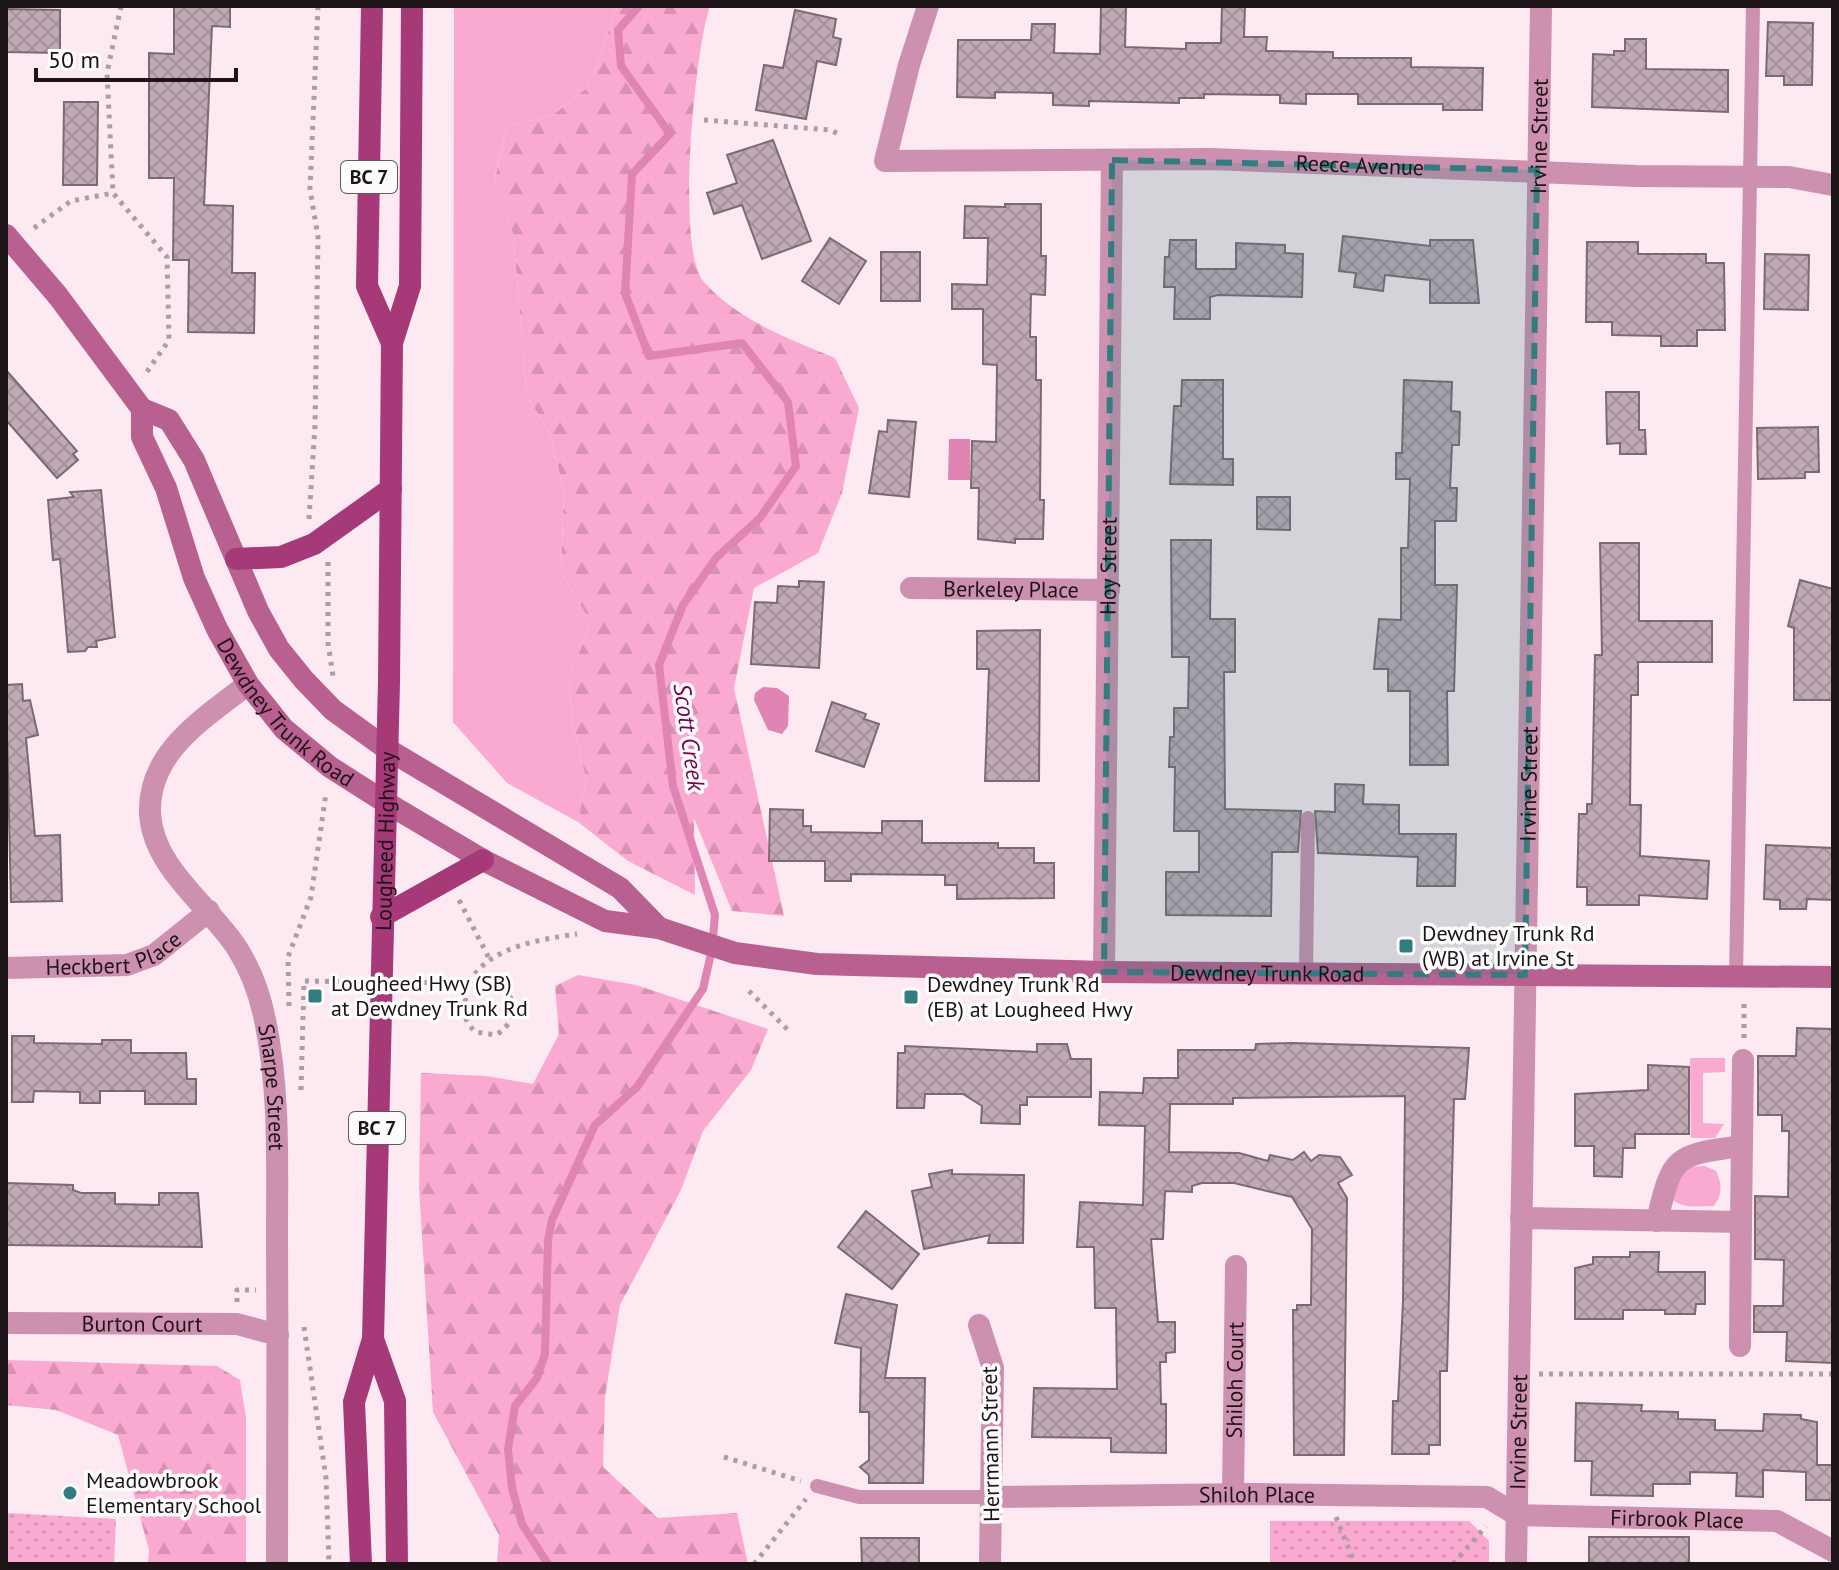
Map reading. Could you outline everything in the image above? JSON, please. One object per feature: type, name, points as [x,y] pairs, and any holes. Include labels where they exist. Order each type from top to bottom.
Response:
[{"type":"main road","name":"Lougheed Highway","points":[[372,6],[367,286],[392,343]]},
{"type":"main road","name":"Lougheed Highway","points":[[361,1564],[354,1402],[373,1339],[387,749],[392,343],[410,286],[412,6]]},
{"type":"main road","name":"Dewdney Trunk Road","points":[[6,235],[58,296],[136,402],[169,420],[194,460],[258,611],[295,670],[333,710],[387,749],[620,888],[664,929]]},
{"type":"main road","name":"Dewdney Trunk Road","points":[[136,402],[142,437],[166,488],[194,578],[217,629],[248,684],[284,729],[330,767],[385,802],[483,860],[605,921],[664,929],[712,947],[758,958],[817,964],[1104,972],[1833,977]]},
{"type":"main road","points":[[236,559],[281,557],[314,544],[391,489]]},
{"type":"main road","points":[[381,917],[483,860]]},
{"type":"main road","name":"Lougheed Highway","points":[[373,1339],[395,1401],[397,1564]]},
{"type":"street","name":"Reece Avenue","points":[[928,6],[909,65],[885,161],[1211,159],[1636,176],[1789,177],[1833,185]]},
{"type":"street","name":"Irvine Street","points":[[1516,1564],[1541,6]]},
{"type":"street","name":"Hoy Street","points":[[1104,972],[1112,160]]},
{"type":"street","name":"Berkeley Place","points":[[911,588],[1109,590]]},
{"type":"street","name":"Sharpe Street","points":[[248,684],[186,732],[165,759],[151,789],[150,816],[167,862],[209,911],[248,968],[265,1020],[277,1142],[277,1564]]},
{"type":"street","name":"Heckbert Place","points":[[6,968],[127,965],[154,955],[209,911]]},
{"type":"street","points":[[1740,1346],[1743,1060]]},
{"type":"street","points":[[1657,1221],[1669,1172],[1691,1153],[1742,1146]]},
{"type":"street","points":[[1521,1218],[1741,1222]]},
{"type":"street","name":"Shiloh Court","points":[[1233,1494],[1236,1266]]},
{"type":"street","name":"Burton Court","points":[[6,1323],[237,1324],[278,1335]]},
{"type":"street","name":"Herrmann Street","points":[[979,1325],[993,1368],[990,1564]]},
{"type":"street","name":"Shiloh Place","points":[[991,1497],[1233,1494],[1487,1497],[1517,1515]]},
{"type":"street","name":"Firbrook Place","points":[[1517,1515],[1777,1521],[1832,1555]]},
{"type":"lane","points":[[1736,977],[1753,6]]},
{"type":"lane","points":[[1306,973],[1308,818]]},
{"type":"lane","points":[[817,1486],[859,1497],[991,1497]]},
{"type":"path","points":[[121,6],[107,73],[113,193],[167,257],[169,340],[136,402]]},
{"type":"path","points":[[309,528],[318,269],[318,237],[310,189],[318,6]]},
{"type":"path","points":[[704,120],[830,130],[841,135]]},
{"type":"path","points":[[34,228],[71,201],[113,193]]},
{"type":"path","points":[[324,555],[329,564],[328,643],[334,686]]},
{"type":"path","points":[[289,1010],[288,957],[311,897],[328,786]]},
{"type":"path","points":[[455,892],[490,960]]},
{"type":"path","points":[[464,1016],[465,997],[474,975],[490,960],[517,946],[584,933]]},
{"type":"path","points":[[749,991],[788,1030]]},
{"type":"path","points":[[1743,1060],[1744,1003]]},
{"type":"path","points":[[303,1318],[326,1478],[329,1564]]},
{"type":"path","points":[[1538,1374],[1833,1374]]},
{"type":"path","points":[[724,1457],[817,1486],[754,1564]]},
{"type":"path","points":[[1336,1516],[1355,1564]]},
{"type":"path","points":[[1453,1564],[1486,1526]]},
{"type":"highlighted area","points":[[1112,160],[1537,170],[1525,975],[1104,972]]},
{"type":"green space","points":[[454,6],[618,6],[588,87],[553,115],[507,127],[494,181],[513,233],[527,396],[550,434],[564,492],[561,572],[591,623],[569,678],[572,719],[586,778],[578,822],[507,783],[453,722]]},
{"type":"green space","points":[[618,6],[710,6],[699,63],[690,148],[689,192],[695,263],[704,282],[733,308],[765,328],[835,358],[859,408],[842,493],[818,553],[754,588],[734,688],[784,916],[732,911],[694,818],[695,895],[628,861],[578,822],[586,778],[572,719],[569,678],[591,623],[561,572],[564,492],[550,434],[527,396],[513,233],[494,182],[507,127],[553,115],[588,87]]},
{"type":"green space","points":[[578,975],[636,985],[768,1029],[751,1070],[703,1131],[681,1190],[620,1305],[605,1397],[603,1467],[658,1518],[737,1513],[748,1564],[497,1564],[499,1535],[433,1412],[419,1187],[421,1073],[486,1076],[533,1084],[559,1034],[555,986]]},
{"type":"green space","points":[[1690,1058],[1725,1058],[1725,1072],[1703,1073],[1703,1123],[1724,1124],[1715,1138],[1691,1138]]},
{"type":"green space","points":[[1705,1166],[1716,1171],[1721,1188],[1714,1206],[1685,1206],[1670,1197],[1686,1167]]},
{"type":"green space","points":[[6,1360],[217,1366],[240,1380],[246,1418],[246,1564],[148,1564],[149,1550],[118,1435],[56,1410],[6,1405]]},
{"type":"green space","points":[[6,1513],[116,1519],[114,1564],[6,1564]]},
{"type":"green space","points":[[1270,1521],[1469,1521],[1489,1541],[1489,1564],[1270,1564]]},
{"type":"shaded area","points":[[949,439],[970,439],[970,480],[948,480]]},
{"type":"shaded area","points":[[763,687],[777,688],[789,696],[788,726],[782,734],[768,730],[754,700],[755,693]]},
{"type":"building","points":[[174,6],[230,6],[230,27],[212,26],[204,205],[233,206],[232,273],[255,273],[254,333],[188,332],[189,260],[173,260],[174,178],[149,178],[149,53],[174,54]]},
{"type":"building","points":[[1101,6],[1126,6],[1125,47],[1186,49],[1186,43],[1221,43],[1222,6],[1245,6],[1244,37],[1267,37],[1266,51],[1333,52],[1333,58],[1411,58],[1411,67],[1483,68],[1482,110],[1443,110],[1443,104],[1358,104],[1358,94],[1306,94],[1306,104],[1280,103],[1280,95],[1204,94],[1204,98],[1179,98],[1179,103],[1089,101],[1089,106],[1053,105],[1053,93],[995,92],[995,98],[957,97],[958,40],[1031,40],[1032,24],[1055,24],[1054,53],[1100,54]]},
{"type":"building","points":[[6,9],[60,10],[60,53],[6,52]]},
{"type":"building","points":[[795,10],[836,19],[833,37],[841,39],[836,65],[817,61],[806,119],[756,110],[764,65],[783,68]]},
{"type":"building","points":[[1768,22],[1813,23],[1812,85],[1784,85],[1784,76],[1766,76]]},
{"type":"building","points":[[1625,39],[1646,39],[1646,69],[1728,70],[1728,112],[1592,107],[1593,54],[1614,55],[1614,51],[1625,51]]},
{"type":"building","points":[[64,102],[98,102],[97,185],[63,185]]},
{"type":"building","points":[[773,140],[811,241],[762,259],[742,205],[714,214],[707,193],[737,183],[727,155]]},
{"type":"building","points":[[1005,204],[1041,204],[1041,256],[1046,256],[1045,295],[1031,294],[1030,337],[1036,337],[1036,380],[1041,380],[1040,500],[1044,500],[1043,539],[1015,539],[1015,543],[978,539],[979,488],[971,488],[972,441],[996,442],[997,365],[983,364],[983,309],[952,309],[952,284],[987,285],[988,238],[964,238],[965,206],[1005,207]]},
{"type":"building","points":[[1343,236],[1430,246],[1430,240],[1473,240],[1479,303],[1430,303],[1430,280],[1385,275],[1383,291],[1354,287],[1356,273],[1339,271]]},
{"type":"building","points":[[830,238],[866,261],[839,304],[802,281]]},
{"type":"building","points":[[1170,240],[1196,240],[1196,269],[1236,269],[1236,243],[1285,245],[1285,253],[1303,254],[1302,297],[1218,295],[1210,297],[1210,319],[1174,319],[1175,287],[1164,287],[1165,257],[1169,257]]},
{"type":"building","points":[[1587,242],[1638,242],[1638,254],[1706,254],[1706,263],[1724,263],[1725,330],[1697,330],[1697,346],[1661,346],[1661,336],[1612,335],[1612,322],[1586,322]]},
{"type":"building","points":[[881,252],[920,252],[920,301],[881,301]]},
{"type":"building","points":[[1765,254],[1809,255],[1808,310],[1764,309]]},
{"type":"building","points":[[6,370],[77,451],[73,454],[78,460],[57,478],[6,420]]},
{"type":"building","points":[[1182,380],[1223,380],[1223,459],[1233,459],[1233,485],[1170,484],[1174,406],[1181,406]]},
{"type":"building","points":[[1404,380],[1452,382],[1451,411],[1460,412],[1459,445],[1452,445],[1450,488],[1457,488],[1456,521],[1435,521],[1435,585],[1457,585],[1454,691],[1447,691],[1448,765],[1410,765],[1410,691],[1388,691],[1388,669],[1374,669],[1379,619],[1401,620],[1401,548],[1408,548],[1410,479],[1396,479],[1396,453],[1402,453]]},
{"type":"building","points":[[1606,392],[1639,392],[1639,430],[1645,430],[1646,454],[1620,454],[1620,443],[1607,444]]},
{"type":"building","points":[[888,420],[916,422],[909,497],[869,493],[879,431],[887,432]]},
{"type":"building","points":[[1818,427],[1819,472],[1805,472],[1805,478],[1758,479],[1757,428]]},
{"type":"building","points":[[101,490],[115,637],[96,641],[97,647],[88,647],[85,651],[68,652],[60,559],[53,560],[48,500],[74,497],[70,492]]},
{"type":"building","points":[[1257,497],[1290,497],[1290,530],[1257,529]]},
{"type":"building","points":[[1171,540],[1211,540],[1210,619],[1235,619],[1235,672],[1224,672],[1225,809],[1301,811],[1298,852],[1272,852],[1271,916],[1166,915],[1166,872],[1199,872],[1199,831],[1174,831],[1175,767],[1169,767],[1170,737],[1174,737],[1174,708],[1188,708],[1189,657],[1172,657]]},
{"type":"building","points":[[1600,543],[1639,543],[1639,621],[1712,621],[1712,662],[1638,662],[1638,695],[1631,695],[1630,805],[1641,805],[1640,856],[1709,861],[1707,899],[1639,895],[1639,905],[1587,905],[1587,887],[1577,887],[1579,814],[1587,814],[1587,804],[1592,804],[1595,655],[1602,655]]},
{"type":"building","points":[[1800,580],[1833,589],[1833,700],[1794,700],[1794,628],[1788,626]]},
{"type":"building","points":[[799,581],[824,582],[819,668],[751,664],[755,602],[777,603],[778,586],[799,587]]},
{"type":"building","points":[[1040,630],[1039,781],[985,781],[989,669],[977,669],[977,631]]},
{"type":"building","points":[[22,684],[23,701],[30,700],[38,735],[26,738],[35,836],[60,835],[62,901],[11,902],[6,685]]},
{"type":"building","points":[[832,702],[866,714],[864,719],[879,724],[864,767],[816,751]]},
{"type":"building","points":[[1335,784],[1364,785],[1363,804],[1399,805],[1399,834],[1456,834],[1455,886],[1417,886],[1418,857],[1318,853],[1315,811],[1335,812]]},
{"type":"building","points":[[770,809],[803,810],[803,826],[811,826],[811,832],[882,833],[882,821],[922,821],[922,843],[998,843],[998,848],[1034,848],[1034,863],[1054,863],[1054,898],[957,899],[957,885],[945,885],[945,875],[851,874],[851,881],[825,881],[825,861],[769,861]]},
{"type":"building","points":[[1766,845],[1833,848],[1833,900],[1807,899],[1806,909],[1780,909],[1780,900],[1764,899]]},
{"type":"building","points":[[1797,1028],[1833,1029],[1833,1363],[1786,1361],[1787,1332],[1754,1332],[1754,1306],[1783,1306],[1784,1260],[1755,1259],[1755,1196],[1788,1197],[1789,1137],[1789,1131],[1782,1131],[1782,1115],[1758,1115],[1758,1056],[1796,1056]]},
{"type":"building","points":[[12,1036],[34,1036],[34,1043],[102,1044],[102,1040],[131,1040],[131,1053],[186,1053],[187,1079],[196,1079],[196,1104],[145,1104],[145,1091],[100,1091],[100,1103],[80,1103],[80,1092],[34,1091],[33,1102],[12,1102]]},
{"type":"building","points":[[1037,1044],[1067,1044],[1071,1059],[1091,1059],[1091,1097],[1027,1097],[1027,1105],[1020,1105],[1020,1124],[981,1123],[982,1106],[963,1094],[925,1094],[924,1108],[897,1108],[898,1053],[905,1053],[905,1046],[1037,1052]]},
{"type":"building","points":[[1256,1044],[1469,1048],[1465,1099],[1454,1099],[1447,1371],[1440,1371],[1440,1445],[1429,1445],[1429,1454],[1392,1454],[1393,1401],[1398,1401],[1403,1302],[1405,1096],[1233,1098],[1233,1104],[1170,1104],[1169,1152],[1239,1153],[1268,1161],[1270,1155],[1293,1160],[1304,1152],[1311,1161],[1319,1155],[1340,1157],[1352,1175],[1338,1183],[1347,1198],[1344,1455],[1294,1455],[1293,1310],[1297,1310],[1297,1305],[1311,1305],[1312,1229],[1292,1197],[1234,1183],[1202,1183],[1192,1186],[1192,1192],[1165,1191],[1163,1239],[1151,1239],[1158,1322],[1175,1322],[1175,1352],[1166,1353],[1166,1362],[1160,1362],[1161,1404],[1166,1404],[1166,1453],[1111,1452],[1111,1438],[1032,1437],[1034,1388],[1117,1389],[1116,1308],[1095,1308],[1094,1247],[1077,1247],[1080,1202],[1143,1205],[1145,1126],[1099,1125],[1100,1092],[1143,1093],[1144,1078],[1178,1078],[1178,1050],[1255,1050]]},
{"type":"building","points":[[1648,1065],[1689,1067],[1689,1134],[1635,1134],[1635,1148],[1623,1148],[1622,1177],[1594,1176],[1594,1146],[1575,1146],[1575,1094],[1648,1090]]},
{"type":"building","points":[[952,1170],[952,1174],[1024,1175],[1023,1243],[988,1243],[990,1235],[924,1249],[912,1191],[932,1187],[929,1174]]},
{"type":"building","points":[[6,1183],[73,1185],[73,1190],[81,1193],[115,1193],[115,1204],[159,1205],[159,1193],[198,1193],[202,1247],[6,1245]]},
{"type":"building","points":[[866,1211],[919,1254],[892,1289],[838,1247]]},
{"type":"building","points":[[1630,1252],[1659,1252],[1658,1272],[1705,1272],[1705,1304],[1696,1304],[1695,1314],[1623,1310],[1623,1319],[1575,1319],[1575,1268],[1593,1264],[1593,1257],[1630,1257]]},
{"type":"building","points":[[846,1294],[897,1305],[885,1378],[925,1378],[923,1483],[869,1483],[869,1475],[860,1467],[869,1460],[869,1412],[860,1412],[861,1348],[835,1343]]},
{"type":"building","points":[[1576,1403],[1642,1405],[1641,1411],[1678,1412],[1678,1419],[1715,1420],[1715,1430],[1763,1431],[1764,1414],[1801,1415],[1801,1419],[1817,1422],[1817,1465],[1833,1465],[1833,1500],[1806,1500],[1806,1472],[1763,1470],[1763,1497],[1736,1496],[1737,1473],[1690,1472],[1690,1484],[1653,1484],[1653,1496],[1591,1495],[1592,1461],[1575,1461]]},
{"type":"building","points":[[1589,1537],[1689,1537],[1689,1564],[1589,1564]]},
{"type":"building","points":[[861,1538],[919,1538],[919,1564],[862,1564]]},
{"type":"waterway","name":"Scott Creek","points":[[548,1564],[522,1524],[512,1488],[508,1449],[515,1406],[537,1378],[545,1354],[548,1240],[552,1220],[595,1125],[637,1087],[703,989],[712,949],[715,915],[673,786],[659,665],[683,605],[716,558],[760,518],[796,466],[788,402],[742,343],[649,356],[625,293],[632,174],[670,134],[621,66],[618,30],[639,6]]},
{"type":"place","name":"Dewdney Trunk Rd (WB) at Irvine St","points":[[1406,946]]},
{"type":"place","name":"Lougheed Hwy (SB) at Dewdney Trunk Rd","points":[[315,996]]},
{"type":"place","name":"Dewdney Trunk Rd (EB) at Lougheed Hwy","points":[[911,997]]},
{"type":"place","name":"Meadowbrook Elementary School","points":[[70,1493]]}]
